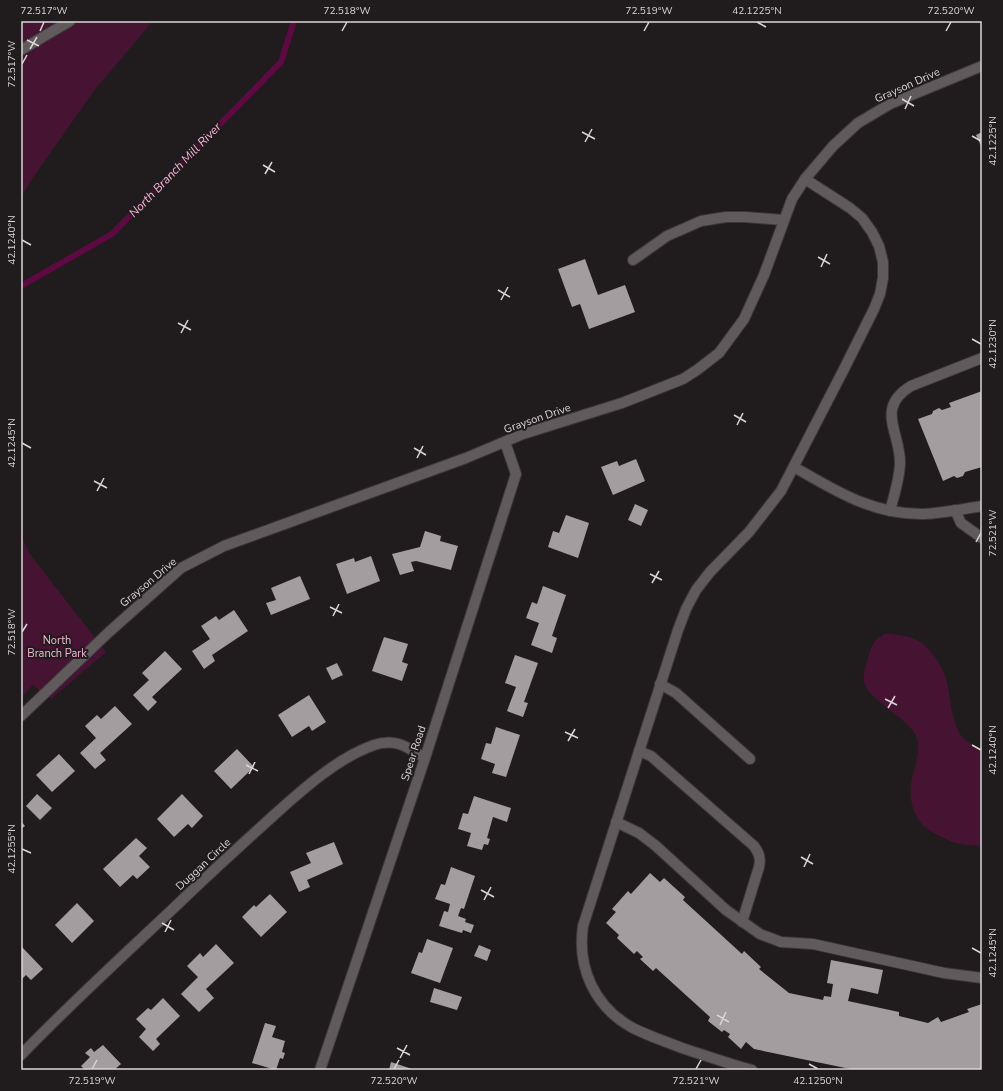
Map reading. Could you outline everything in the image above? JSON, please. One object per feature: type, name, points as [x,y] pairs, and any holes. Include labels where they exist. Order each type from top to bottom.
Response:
[{"type":"street","points":[[21,50],[70,21]]},
{"type":"street","name":"Grayson Drive","points":[[21,716],[108,632],[181,568],[224,546],[466,458],[523,434],[622,403],[676,382],[696,370],[719,353],[744,319],[764,275],[792,199],[805,178],[833,146],[853,127],[890,104],[982,66]]},
{"type":"street","points":[[752,1070],[674,1045],[631,1027],[613,1014],[599,1000],[590,983],[583,964],[581,935],[582,926],[683,616],[696,590],[710,572],[749,532],[781,491],[874,309],[880,294],[883,278],[883,262],[876,239],[867,225],[850,208],[805,178]]},
{"type":"street","points":[[633,260],[667,236],[701,221],[726,217],[783,220]]},
{"type":"street","points":[[890,511],[900,462],[899,452],[891,422],[892,411],[896,401],[902,392],[911,386],[982,358]]},
{"type":"street","name":"Spear Road","points":[[320,1070],[425,758],[516,474],[505,442]]},
{"type":"street","points":[[794,467],[854,500],[890,511],[924,514],[982,506]]},
{"type":"street","points":[[955,510],[961,523],[982,538]]},
{"type":"street","points":[[660,684],[676,693],[750,759]]},
{"type":"street","name":"Duggan Circle","points":[[21,1055],[98,978],[236,849],[300,793],[334,766],[354,754],[375,745],[389,742],[406,746],[425,758]]},
{"type":"street","points":[[639,751],[651,756],[754,846],[758,852],[760,859],[759,867],[742,922]]},
{"type":"street","points":[[616,822],[639,833],[726,910],[760,934],[781,942],[813,944],[944,973],[982,978]]},
{"type":"green space","points":[[21,21],[153,21],[96,88],[21,197]]},
{"type":"green space","name":"North Branch Park","points":[[21,535],[29,553],[106,652],[51,699],[33,685],[21,697]]},
{"type":"green space","points":[[885,634],[910,637],[919,641],[931,652],[946,678],[953,715],[960,734],[967,741],[982,750],[982,846],[952,842],[932,832],[917,818],[911,801],[911,783],[918,755],[917,738],[913,730],[906,723],[872,695],[864,681],[865,669],[872,646],[878,638]]},
{"type":"building","points":[[982,132],[982,148],[976,135]]},
{"type":"building","points":[[585,259],[598,295],[625,285],[635,312],[589,329],[580,304],[572,307],[558,269]]},
{"type":"building","points":[[982,391],[982,467],[965,472],[963,476],[957,478],[954,476],[943,481],[918,419],[932,414],[933,411],[939,408],[942,410],[951,407],[949,403]]},
{"type":"building","points":[[636,459],[645,481],[613,495],[601,467],[617,461],[619,466]]},
{"type":"building","points":[[635,504],[648,510],[641,526],[628,520]]},
{"type":"building","points":[[566,515],[589,523],[578,558],[548,547],[553,531],[559,533]]},
{"type":"building","points":[[425,531],[441,536],[440,541],[458,546],[451,570],[416,561],[411,562],[414,571],[400,575],[392,554],[420,547]]},
{"type":"building","points":[[371,556],[380,581],[347,594],[336,564],[354,558],[355,562]]},
{"type":"building","points":[[300,576],[310,599],[271,615],[266,603],[276,600],[271,588]]},
{"type":"building","points":[[543,586],[566,595],[552,636],[557,638],[552,653],[531,645],[539,623],[526,618],[532,602],[537,604]]},
{"type":"building","points":[[234,610],[248,631],[212,655],[215,661],[204,669],[192,651],[210,639],[201,626],[216,616],[219,620]]},
{"type":"building","points":[[384,637],[408,644],[402,662],[408,664],[402,681],[372,671]]},
{"type":"building","points":[[165,651],[182,669],[152,697],[157,702],[148,711],[133,695],[149,680],[142,673]]},
{"type":"building","points":[[515,655],[538,663],[524,702],[528,703],[523,717],[507,711],[516,687],[505,683]]},
{"type":"building","points":[[337,663],[343,675],[332,680],[326,668]]},
{"type":"building","points":[[309,695],[326,722],[312,731],[309,726],[292,737],[278,715]]},
{"type":"building","points":[[115,706],[132,724],[100,753],[106,760],[95,769],[80,753],[96,738],[85,726],[97,715],[101,719]]},
{"type":"building","points":[[496,727],[520,735],[506,777],[492,773],[495,764],[481,759],[486,743],[491,744]]},
{"type":"building","points":[[237,749],[254,767],[231,789],[214,771]]},
{"type":"building","points":[[59,754],[75,771],[52,792],[36,775]]},
{"type":"building","points":[[37,794],[52,808],[40,820],[26,806]]},
{"type":"building","points":[[182,794],[203,816],[192,828],[188,824],[174,837],[157,819]]},
{"type":"building","points":[[474,796],[511,808],[507,822],[493,817],[487,838],[490,839],[488,845],[484,844],[482,850],[467,846],[471,833],[458,829],[463,813],[468,814]]},
{"type":"building","points":[[21,821],[25,826],[21,829]]},
{"type":"building","points":[[136,838],[147,848],[139,856],[150,867],[137,879],[133,875],[120,887],[103,869]]},
{"type":"building","points":[[334,842],[343,864],[307,880],[310,887],[299,892],[290,872],[311,863],[306,853]]},
{"type":"building","points":[[451,867],[475,876],[464,909],[461,908],[458,916],[466,919],[465,922],[474,925],[471,933],[463,930],[462,933],[439,926],[444,911],[448,912],[450,904],[435,899],[441,884],[445,885]]},
{"type":"building","points":[[650,873],[660,882],[664,878],[685,897],[683,900],[742,954],[744,951],[761,967],[759,969],[789,993],[823,1000],[824,996],[831,997],[833,984],[827,983],[831,960],[883,970],[878,994],[851,988],[848,1001],[899,1012],[899,1016],[928,1023],[938,1017],[941,1022],[969,1012],[967,1009],[982,1004],[982,1070],[855,1070],[754,1049],[746,1042],[741,1049],[728,1037],[730,1034],[724,1030],[722,1032],[708,1021],[710,1017],[656,968],[653,971],[640,959],[643,957],[637,951],[634,954],[617,938],[619,935],[606,923],[616,912],[612,909],[628,891],[631,894]]},
{"type":"building","points":[[270,894],[287,912],[261,937],[242,917],[254,905],[256,907]]},
{"type":"building","points":[[77,903],[94,921],[72,943],[55,925]]},
{"type":"building","points":[[427,939],[453,948],[440,983],[411,973],[419,952],[422,953]]},
{"type":"building","points":[[216,944],[234,963],[206,989],[214,998],[199,1012],[181,994],[198,977],[187,966],[200,953],[203,957]]},
{"type":"building","points":[[479,945],[491,950],[487,961],[474,956]]},
{"type":"building","points":[[22,947],[43,969],[31,980],[26,975],[21,980]]},
{"type":"building","points":[[434,988],[462,997],[457,1010],[430,1002]]},
{"type":"building","points":[[163,998],[180,1016],[156,1039],[160,1044],[153,1051],[139,1037],[146,1029],[136,1019],[148,1008],[151,1010]]},
{"type":"building","points":[[265,1023],[276,1026],[272,1037],[285,1041],[282,1052],[285,1053],[283,1059],[280,1058],[276,1070],[252,1063]]},
{"type":"building","points":[[103,1045],[121,1064],[114,1070],[85,1070],[81,1066],[90,1057],[85,1053],[91,1048],[94,1052]]},
{"type":"building","points":[[391,1062],[412,1069],[389,1070]]},
{"type":"waterway","name":"North Branch Mill River","points":[[21,286],[112,234],[281,62],[294,21]]}]
